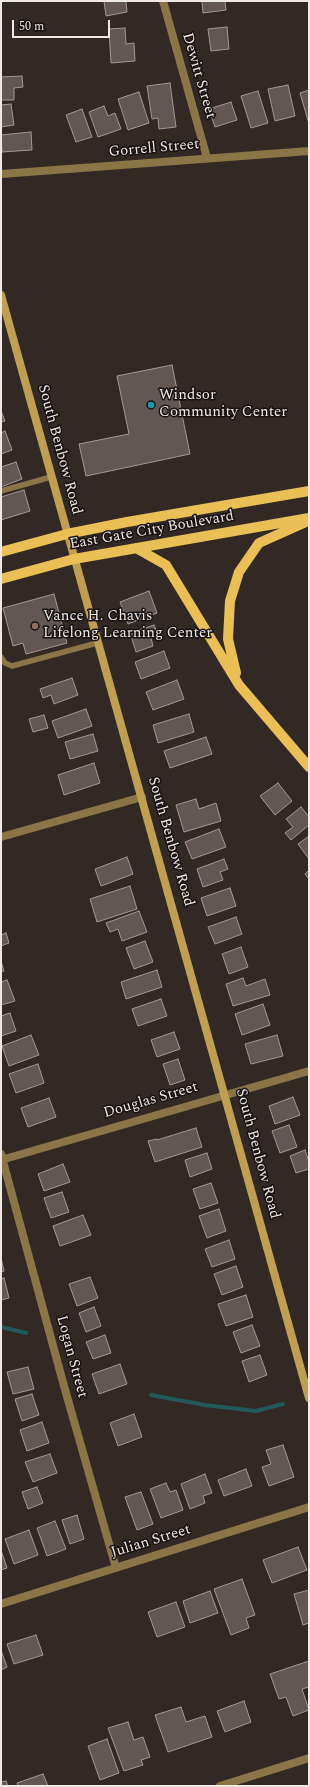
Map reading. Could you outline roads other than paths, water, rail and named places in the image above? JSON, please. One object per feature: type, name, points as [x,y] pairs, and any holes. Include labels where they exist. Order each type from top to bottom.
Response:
[{"type":"main road","name":"South Benbow Road","points":[[1,295],[97,644],[142,797],[309,1398]]},
{"type":"main road","name":"East Gate City Boulevard","points":[[1,552],[67,534],[127,522],[309,491]]},
{"type":"main road","name":"East Gate City Boulevard","points":[[1,579],[74,559],[309,519]]},
{"type":"main road","points":[[239,685],[228,639],[230,601],[239,572],[260,543],[309,519]]},
{"type":"main road","points":[[136,548],[166,565],[239,685],[309,767]]},
{"type":"street","name":"Dewitt Street","points":[[163,1],[207,158]]},
{"type":"street","name":"Gorrell Street","points":[[1,174],[309,151]]},
{"type":"street","points":[[1,837],[142,797]]},
{"type":"street","name":"Douglas Street","points":[[2,1158],[309,1071]]},
{"type":"street","name":"Logan Street","points":[[2,1158],[62,1379],[116,1568]]},
{"type":"street","name":"Julian Street","points":[[1,1604],[309,1507]]},
{"type":"street","points":[[220,1786],[309,1758]]},
{"type":"lane","points":[[1,491],[51,477]]},
{"type":"lane","points":[[1,657],[5,663],[12,666],[97,644]]},
{"type":"waterway","points":[[1,1327],[26,1333]]},
{"type":"waterway","points":[[151,1395],[205,1405],[256,1411],[283,1404]]},
{"type":"place","name":"Windsor Community Center","points":[[151,405]]},
{"type":"place","name":"Vance H. Chavis Lifelong Learning Center","points":[[35,626]]}]
